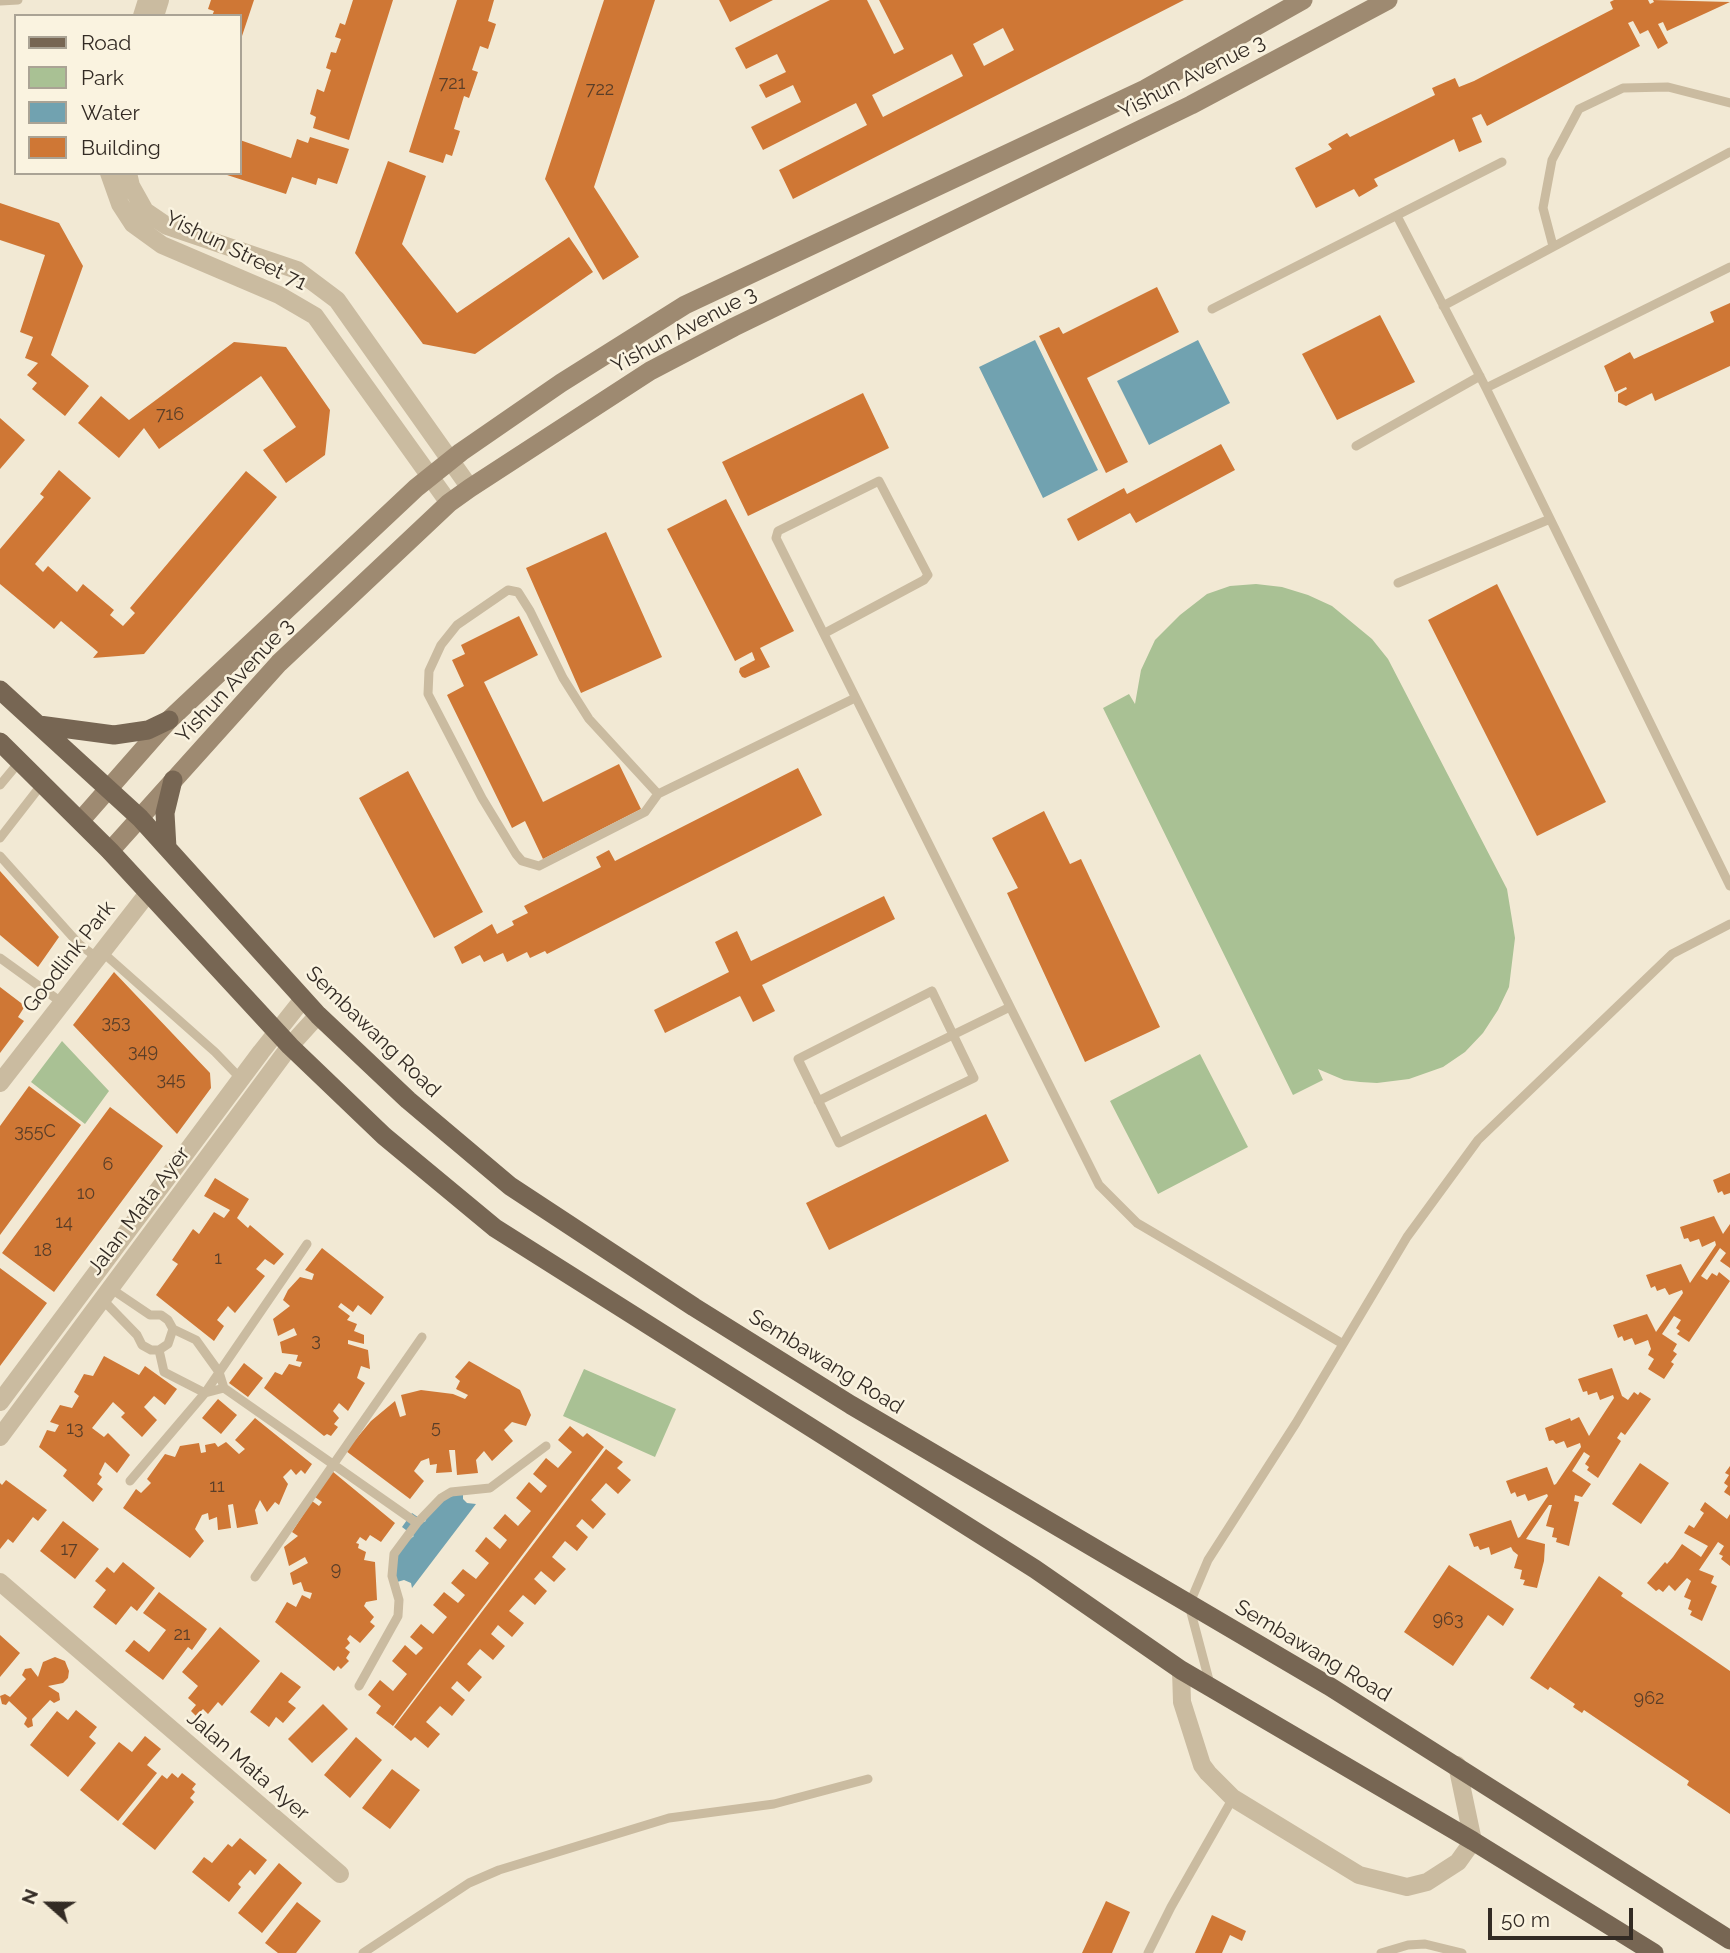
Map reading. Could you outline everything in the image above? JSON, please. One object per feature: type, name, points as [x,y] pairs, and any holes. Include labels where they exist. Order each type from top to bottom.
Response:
[{"type":"main road","name":"Yishun Avenue 3","points":[[80,820],[169,720],[431,476],[561,383],[685,305],[1145,89],[1303,0]]},
{"type":"main road","name":"Yishun Avenue 3","points":[[110,851],[279,663],[449,503],[470,488],[650,371],[746,321],[1191,105],[1388,0]]},
{"type":"main road","name":"Sembawang Road","points":[[0,690],[140,818],[318,1015],[408,1100],[510,1186],[839,1398],[1329,1686],[1730,1940]]},
{"type":"main road","points":[[39,725],[114,735],[148,730],[169,720]]},
{"type":"main road","points":[[0,742],[110,851],[283,1039],[384,1136],[495,1228],[1035,1569],[1181,1670],[1331,1755],[1654,1953]]},
{"type":"main road","points":[[167,848],[165,813],[173,780]]},
{"type":"street","name":"Yishun Street 71","points":[[110,175],[120,204],[133,224],[162,245],[286,298],[315,316],[449,503]]},
{"type":"street","name":"Yishun Street 71","points":[[128,175],[131,186],[145,211],[167,226],[297,270],[337,300],[470,488]]},
{"type":"street","points":[[286,298],[297,270]]},
{"type":"street","name":"Goodlink Park","points":[[0,1083],[148,893]]},
{"type":"street","name":"Jalan Mata Ayer","points":[[0,1437],[255,1093],[303,999]]},
{"type":"street","name":"Jalan Mata Ayer","points":[[0,1402],[241,1079],[283,1039],[318,1015]]},
{"type":"street","points":[[241,1079],[255,1093]]},
{"type":"street","name":"Jalan Mata Ayer","points":[[0,1582],[340,1874]]},
{"type":"street","points":[[1181,1670],[1182,1702],[1202,1765],[1233,1798],[1359,1875],[1407,1887],[1427,1882],[1458,1862],[1474,1841],[1457,1765]]},
{"type":"lane","points":[[0,1],[18,0]]},
{"type":"lane","points":[[1553,246],[1543,208],[1552,160],[1579,109],[1622,88],[1668,87],[1730,103]]},
{"type":"lane","points":[[1443,306],[1730,152]]},
{"type":"lane","points":[[1212,309],[1502,162]]},
{"type":"lane","points":[[1397,216],[1486,388],[1730,886]]},
{"type":"lane","points":[[1486,388],[1730,267]]},
{"type":"lane","points":[[1356,446],[1480,376]]},
{"type":"lane","points":[[825,633],[924,580],[928,575],[879,481],[776,534],[855,698],[1100,1185],[1137,1223],[1343,1344]]},
{"type":"lane","points":[[1398,583],[1550,519]]},
{"type":"lane","points":[[658,794],[589,719],[563,678],[518,592],[508,590],[457,625],[441,645],[429,671],[428,694],[482,798],[522,861],[539,866],[645,812],[658,794],[855,698]]},
{"type":"lane","points":[[0,785],[20,761]]},
{"type":"lane","points":[[0,838],[42,784]]},
{"type":"lane","points":[[0,856],[79,944],[98,954],[215,1052],[241,1079]]},
{"type":"lane","points":[[1210,1688],[1189,1605],[1208,1560],[1407,1237],[1478,1140],[1672,954],[1730,924]]},
{"type":"lane","points":[[0,958],[61,1002]]},
{"type":"lane","points":[[932,992],[974,1078],[839,1143],[817,1101],[799,1059],[932,992]]},
{"type":"lane","points":[[817,1101],[1010,1007]]},
{"type":"lane","points":[[130,1481],[205,1393],[307,1244]]},
{"type":"lane","points":[[106,1294],[150,1315],[161,1315],[173,1329],[196,1340],[219,1372],[224,1388],[417,1523]]},
{"type":"lane","points":[[106,1294],[142,1345],[151,1350],[159,1350],[168,1345],[173,1329]]},
{"type":"lane","points":[[255,1577],[422,1337]]},
{"type":"lane","points":[[159,1350],[164,1372],[205,1393],[224,1388]]},
{"type":"lane","points":[[359,1686],[398,1616],[399,1600],[393,1576],[394,1554],[417,1523],[441,1498],[451,1492],[490,1488],[546,1446]]},
{"type":"lane","points":[[363,1953],[469,1883],[499,1870],[668,1818],[774,1804],[868,1779]]},
{"type":"lane","points":[[1148,1953],[1233,1798]]},
{"type":"lane","points":[[1381,1953],[1408,1945],[1425,1944],[1462,1953]]},
{"type":"green space","points":[[1256,584],[1282,587],[1332,606],[1372,639],[1388,659],[1507,889],[1515,938],[1509,987],[1498,1010],[1483,1033],[1465,1052],[1443,1067],[1409,1079],[1360,1082],[1344,1080],[1318,1069],[1323,1080],[1293,1095],[1103,708],[1129,694],[1135,704],[1141,670],[1155,640],[1180,615],[1207,594],[1230,586]]},
{"type":"green space","points":[[62,1041],[109,1091],[85,1124],[31,1082]]},
{"type":"green space","points":[[1200,1054],[1248,1147],[1158,1194],[1110,1101]]},
{"type":"green space","points":[[584,1369],[676,1409],[655,1457],[563,1416]]},
{"type":"water","points":[[1035,340],[1098,470],[1043,498],[979,367]]},
{"type":"water","points":[[1198,340],[1230,403],[1149,445],[1117,381]]},
{"type":"water","points":[[463,1493],[463,1499],[467,1503],[476,1504],[412,1588],[411,1583],[404,1580],[397,1582],[394,1567],[399,1548],[414,1536],[402,1527],[412,1513],[425,1522],[433,1502]]},
{"type":"building","points":[[211,0],[254,0],[242,36],[242,14],[213,14],[214,11],[208,9]]},
{"type":"building","points":[[353,0],[393,0],[349,140],[313,128],[316,117],[310,114],[317,89],[324,92],[331,70],[326,68],[331,52],[336,53],[341,39],[335,37],[340,23],[345,25]]},
{"type":"building","points":[[457,0],[494,0],[488,21],[496,24],[488,49],[480,46],[472,70],[478,72],[469,98],[464,96],[454,129],[460,131],[452,156],[446,154],[443,163],[409,152]]},
{"type":"building","points":[[604,0],[655,0],[594,187],[639,257],[603,280],[545,179]]},
{"type":"building","points":[[719,0],[773,0],[730,22]]},
{"type":"building","points":[[830,0],[867,0],[894,54],[904,49],[879,0],[1184,0],[793,199],[779,170],[867,125],[856,103],[763,150],[751,127],[801,102],[793,85],[766,98],[759,85],[786,72],[777,54],[746,69],[735,48]],"holes":[[[1003,28],[1014,50],[984,66],[973,44]],[[952,54],[963,76],[883,117],[872,95]]]},
{"type":"building","points":[[1648,0],[1650,4],[1653,0],[1730,2],[1667,31],[1663,22],[1658,24],[1668,43],[1658,49],[1648,30],[1640,34],[1633,21],[1628,23],[1640,46],[1487,126],[1481,114],[1472,118],[1482,142],[1459,152],[1454,139],[1374,179],[1378,186],[1359,197],[1354,189],[1316,208],[1295,168],[1332,149],[1328,144],[1347,133],[1350,137],[1435,95],[1432,88],[1455,78],[1459,87],[1474,81],[1613,9],[1610,2]]},
{"type":"building","points":[[310,137],[349,149],[337,184],[318,178],[316,185],[292,177],[286,194],[227,175],[242,175],[242,141],[291,158],[297,139],[308,143]]},
{"type":"building","points":[[388,161],[426,176],[402,244],[457,313],[569,237],[593,272],[475,354],[423,344],[355,253]]},
{"type":"building","points":[[0,203],[59,223],[83,266],[51,355],[89,386],[65,416],[32,389],[37,383],[27,375],[38,363],[25,358],[33,337],[20,332],[45,255],[0,240]]},
{"type":"building","points":[[1157,287],[1179,332],[1087,378],[1128,462],[1106,473],[1039,336],[1059,327],[1063,334]]},
{"type":"building","points":[[1730,303],[1730,366],[1655,401],[1652,393],[1626,406],[1618,402],[1618,394],[1627,389],[1626,387],[1615,392],[1604,366],[1630,352],[1634,359],[1714,322],[1710,312]]},
{"type":"building","points":[[1380,315],[1415,382],[1337,420],[1302,354]]},
{"type":"building","points":[[234,342],[286,347],[330,410],[325,455],[286,483],[263,450],[296,427],[261,376],[159,449],[144,428],[119,458],[78,423],[101,396],[129,420]]},
{"type":"building","points":[[863,393],[889,448],[748,516],[722,462]]},
{"type":"building","points":[[0,418],[25,440],[0,469]]},
{"type":"building","points":[[1221,444],[1235,470],[1136,523],[1130,513],[1078,541],[1067,519],[1124,488],[1127,494]]},
{"type":"building","points":[[59,470],[91,498],[35,564],[43,572],[48,566],[77,592],[83,584],[114,610],[110,615],[123,626],[135,613],[130,608],[246,471],[277,497],[144,654],[93,658],[98,652],[61,621],[54,629],[0,584],[0,549],[44,497],[40,494]]},
{"type":"building","points":[[726,499],[794,631],[760,648],[770,667],[745,678],[739,672],[740,668],[755,660],[752,652],[735,661],[667,529]]},
{"type":"building","points":[[606,532],[662,657],[581,693],[526,568]]},
{"type":"building","points":[[1497,584],[1606,802],[1537,836],[1428,620]]},
{"type":"building","points":[[519,616],[538,655],[484,682],[543,802],[619,764],[641,809],[543,859],[525,821],[512,828],[447,695],[464,686],[452,660],[465,654],[461,645]]},
{"type":"building","points":[[798,768],[822,815],[547,954],[545,951],[530,958],[527,952],[507,962],[503,953],[484,962],[480,955],[462,964],[454,947],[492,924],[497,934],[514,925],[512,921],[528,913],[524,906],[601,867],[596,857],[609,850],[615,861]]},
{"type":"building","points":[[408,771],[483,912],[434,938],[359,798]]},
{"type":"building","points":[[1044,811],[1070,864],[1081,859],[1160,1027],[1085,1062],[1007,893],[1018,888],[992,838]]},
{"type":"building","points":[[0,871],[59,937],[38,967],[0,935]]},
{"type":"building","points":[[884,896],[895,919],[762,985],[775,1011],[753,1022],[740,996],[665,1033],[654,1010],[729,972],[715,942],[737,931],[751,961]]},
{"type":"building","points":[[114,972],[210,1073],[211,1088],[177,1134],[73,1025]]},
{"type":"building","points":[[0,987],[25,1006],[18,1017],[24,1021],[0,1053]]},
{"type":"building","points":[[29,1086],[81,1125],[0,1235],[0,1126]]},
{"type":"building","points":[[110,1107],[163,1146],[54,1292],[2,1253]]},
{"type":"building","points":[[986,1114],[1009,1161],[829,1250],[806,1203]]},
{"type":"building","points":[[1730,1173],[1730,1193],[1718,1193],[1713,1180]]},
{"type":"building","points":[[215,1178],[249,1199],[237,1218],[248,1228],[250,1225],[284,1254],[274,1265],[265,1259],[256,1269],[265,1276],[235,1313],[228,1306],[217,1320],[224,1326],[214,1341],[156,1295],[178,1264],[172,1260],[193,1229],[199,1234],[214,1212],[224,1218],[230,1210],[204,1196]]},
{"type":"building","points":[[1714,1216],[1723,1234],[1730,1224],[1730,1268],[1720,1261],[1726,1253],[1720,1248],[1701,1276],[1707,1280],[1712,1273],[1717,1276],[1719,1272],[1730,1281],[1689,1342],[1677,1334],[1680,1331],[1676,1328],[1681,1320],[1674,1316],[1662,1334],[1677,1344],[1673,1351],[1677,1354],[1671,1362],[1674,1364],[1664,1379],[1648,1369],[1654,1359],[1648,1355],[1651,1349],[1648,1340],[1635,1345],[1632,1338],[1624,1341],[1622,1336],[1618,1338],[1613,1325],[1647,1314],[1656,1332],[1683,1293],[1682,1290],[1669,1295],[1665,1288],[1657,1291],[1655,1286],[1651,1288],[1646,1275],[1681,1264],[1690,1283],[1716,1245],[1715,1241],[1702,1247],[1699,1239],[1690,1242],[1688,1238],[1684,1239],[1680,1227]]},
{"type":"building","points":[[322,1248],[384,1297],[371,1315],[358,1305],[353,1312],[341,1303],[338,1307],[350,1316],[347,1320],[357,1324],[354,1331],[364,1335],[364,1344],[348,1340],[348,1344],[368,1350],[370,1369],[361,1366],[357,1378],[365,1383],[348,1411],[339,1403],[333,1411],[339,1418],[334,1424],[338,1427],[331,1436],[324,1436],[264,1388],[275,1372],[282,1375],[289,1364],[300,1367],[302,1362],[296,1361],[298,1355],[282,1353],[280,1342],[297,1335],[294,1328],[278,1336],[273,1319],[290,1306],[283,1300],[300,1277],[312,1280],[314,1274],[305,1270]]},
{"type":"building","points":[[0,1268],[47,1303],[0,1366]]},
{"type":"building","points":[[104,1356],[139,1375],[145,1366],[177,1389],[165,1405],[154,1396],[144,1407],[157,1420],[142,1437],[121,1417],[125,1413],[113,1402],[92,1428],[104,1437],[108,1433],[130,1455],[117,1473],[105,1462],[99,1474],[102,1477],[97,1484],[103,1489],[93,1502],[63,1476],[67,1470],[39,1447],[47,1430],[55,1432],[59,1425],[50,1422],[60,1405],[72,1408],[79,1396],[74,1392],[84,1374],[93,1376]]},
{"type":"building","points":[[469,1361],[520,1390],[531,1415],[526,1426],[512,1422],[504,1430],[513,1441],[492,1461],[484,1451],[476,1460],[478,1473],[457,1475],[455,1450],[449,1450],[452,1472],[436,1473],[437,1464],[430,1465],[429,1458],[421,1461],[414,1471],[424,1481],[410,1499],[346,1451],[371,1421],[395,1401],[400,1417],[406,1415],[401,1395],[421,1390],[453,1394],[465,1399],[468,1395],[456,1389],[460,1381],[455,1377]]},
{"type":"building","points":[[244,1363],[263,1378],[248,1397],[229,1383]]},
{"type":"building","points":[[1612,1368],[1622,1396],[1628,1400],[1634,1392],[1638,1395],[1640,1392],[1651,1399],[1625,1435],[1621,1432],[1617,1438],[1621,1441],[1598,1478],[1587,1470],[1589,1467],[1585,1464],[1590,1456],[1584,1452],[1572,1471],[1591,1484],[1582,1497],[1575,1495],[1574,1501],[1579,1502],[1569,1546],[1556,1542],[1557,1538],[1552,1537],[1554,1528],[1546,1526],[1552,1505],[1549,1505],[1526,1539],[1545,1544],[1537,1588],[1523,1585],[1525,1580],[1520,1579],[1522,1570],[1514,1568],[1518,1555],[1511,1547],[1491,1555],[1489,1547],[1480,1550],[1478,1546],[1474,1547],[1469,1534],[1511,1520],[1518,1538],[1520,1537],[1548,1496],[1547,1494],[1528,1501],[1525,1494],[1517,1497],[1515,1492],[1511,1494],[1506,1481],[1547,1467],[1554,1485],[1556,1484],[1581,1447],[1580,1443],[1567,1448],[1564,1441],[1556,1444],[1553,1440],[1549,1441],[1545,1428],[1579,1417],[1589,1436],[1614,1398],[1613,1395],[1600,1400],[1597,1392],[1588,1395],[1587,1391],[1583,1392],[1578,1379]]},
{"type":"building","points":[[218,1399],[237,1415],[221,1434],[202,1418]]},
{"type":"building","points":[[255,1418],[312,1464],[305,1474],[301,1470],[296,1475],[291,1469],[283,1477],[288,1484],[279,1505],[275,1502],[267,1512],[260,1500],[255,1510],[258,1524],[237,1528],[233,1504],[228,1505],[231,1528],[218,1530],[217,1517],[209,1520],[208,1513],[202,1515],[195,1529],[204,1541],[190,1558],[123,1508],[136,1489],[141,1493],[151,1483],[147,1479],[165,1454],[175,1457],[180,1446],[199,1443],[201,1453],[206,1452],[205,1445],[215,1443],[218,1447],[226,1442],[239,1454],[245,1449],[235,1440]]},
{"type":"building","points":[[570,1426],[583,1437],[587,1433],[604,1447],[393,1726],[376,1713],[381,1706],[368,1695],[380,1680],[393,1691],[407,1674],[392,1661],[405,1645],[416,1655],[423,1648],[410,1637],[421,1624],[433,1634],[447,1617],[433,1605],[444,1592],[458,1603],[465,1595],[451,1583],[463,1569],[476,1579],[489,1563],[475,1551],[486,1537],[500,1549],[507,1540],[493,1528],[505,1514],[518,1526],[531,1511],[516,1498],[529,1482],[541,1493],[547,1486],[533,1474],[546,1458],[558,1468],[572,1452],[558,1440]]},
{"type":"building","points":[[606,1449],[623,1462],[617,1468],[631,1480],[618,1494],[606,1483],[591,1500],[606,1514],[593,1529],[582,1519],[576,1526],[588,1537],[577,1551],[565,1541],[552,1557],[566,1569],[554,1582],[541,1571],[534,1579],[547,1591],[535,1605],[523,1595],[509,1611],[524,1623],[512,1637],[498,1625],[491,1634],[505,1646],[493,1660],[480,1649],[467,1664],[482,1677],[469,1692],[457,1681],[451,1688],[465,1700],[452,1716],[440,1706],[426,1722],[440,1734],[428,1748],[415,1737],[411,1741],[394,1727]]},
{"type":"building","points":[[1640,1463],[1669,1483],[1641,1524],[1612,1504]]},
{"type":"building","points":[[1730,1466],[1730,1496],[1724,1492],[1728,1486],[1724,1483],[1729,1475],[1725,1473]]},
{"type":"building","points":[[332,1471],[395,1523],[381,1542],[370,1535],[366,1541],[360,1537],[356,1543],[359,1544],[358,1548],[366,1552],[364,1560],[375,1562],[377,1600],[366,1602],[364,1606],[374,1617],[370,1622],[375,1626],[360,1643],[350,1635],[347,1639],[350,1643],[345,1648],[350,1652],[346,1658],[349,1661],[341,1669],[338,1666],[334,1671],[275,1622],[287,1602],[296,1607],[302,1595],[310,1599],[312,1593],[304,1591],[301,1582],[293,1585],[290,1573],[308,1563],[305,1557],[289,1566],[284,1547],[298,1536],[292,1532],[312,1501],[319,1506],[322,1502],[315,1497]]},
{"type":"building","points":[[6,1480],[47,1510],[38,1521],[33,1517],[13,1543],[8,1539],[0,1549],[0,1483],[2,1485]]},
{"type":"building","points":[[1705,1502],[1727,1519],[1730,1514],[1730,1566],[1721,1559],[1723,1556],[1719,1554],[1724,1546],[1718,1542],[1699,1570],[1714,1576],[1711,1583],[1717,1586],[1702,1621],[1690,1615],[1692,1611],[1688,1609],[1691,1600],[1684,1597],[1691,1581],[1687,1578],[1675,1591],[1669,1585],[1663,1592],[1659,1589],[1656,1591],[1647,1583],[1665,1562],[1667,1564],[1682,1544],[1701,1557],[1708,1546],[1684,1533],[1689,1525],[1694,1528],[1704,1513],[1700,1510]]},
{"type":"building","points":[[63,1521],[99,1549],[75,1579],[40,1551]]},
{"type":"building","points":[[123,1562],[155,1588],[137,1611],[131,1606],[116,1625],[93,1607],[106,1590],[95,1581],[107,1567],[114,1573]]},
{"type":"building","points":[[1449,1565],[1514,1609],[1503,1626],[1488,1615],[1453,1666],[1404,1632]]},
{"type":"building","points":[[1599,1576],[1623,1593],[1621,1596],[1730,1671],[1730,1814],[1687,1785],[1689,1781],[1584,1710],[1582,1713],[1573,1707],[1575,1704],[1550,1687],[1548,1690],[1530,1678]]},
{"type":"building","points":[[159,1592],[207,1629],[192,1650],[188,1647],[163,1680],[125,1651],[134,1640],[149,1652],[166,1630],[143,1613]]},
{"type":"building","points":[[220,1627],[260,1661],[222,1706],[218,1702],[208,1714],[203,1709],[196,1716],[191,1711],[196,1705],[188,1698],[198,1686],[182,1672]]},
{"type":"building","points":[[0,1635],[20,1653],[0,1677]]},
{"type":"building","points":[[55,1657],[65,1661],[69,1671],[68,1678],[63,1683],[48,1686],[59,1693],[60,1700],[54,1703],[50,1700],[32,1719],[33,1726],[28,1728],[24,1724],[27,1718],[9,1701],[6,1705],[2,1704],[0,1696],[5,1694],[10,1697],[26,1679],[22,1675],[25,1669],[31,1668],[38,1677],[43,1662]]},
{"type":"building","points":[[281,1672],[301,1687],[288,1702],[296,1708],[283,1723],[276,1717],[269,1727],[250,1712]]},
{"type":"building","points":[[323,1704],[348,1729],[312,1763],[288,1739]]},
{"type":"building","points":[[76,1710],[97,1727],[89,1737],[96,1743],[68,1777],[30,1745],[57,1711],[68,1720]]},
{"type":"building","points":[[145,1736],[161,1749],[147,1765],[157,1773],[118,1821],[80,1790],[119,1742],[132,1752]]},
{"type":"building","points":[[356,1737],[382,1760],[350,1798],[324,1775]]},
{"type":"building","points":[[392,1769],[420,1790],[390,1829],[362,1808]]},
{"type":"building","points":[[172,1773],[178,1778],[182,1773],[196,1784],[192,1789],[195,1792],[190,1798],[194,1802],[155,1850],[122,1824],[162,1775],[167,1779]]},
{"type":"building","points":[[240,1838],[267,1860],[255,1875],[250,1870],[238,1884],[241,1887],[229,1902],[192,1872],[204,1857],[212,1863],[228,1844],[232,1847]]},
{"type":"building","points":[[279,1863],[302,1883],[262,1933],[238,1913]]},
{"type":"building","points":[[1106,1901],[1130,1912],[1112,1953],[1082,1953]]},
{"type":"building","points":[[297,1902],[321,1921],[296,1953],[278,1953],[265,1943]]},
{"type":"building","points":[[1212,1915],[1246,1931],[1242,1941],[1230,1935],[1222,1953],[1195,1953]]}]
